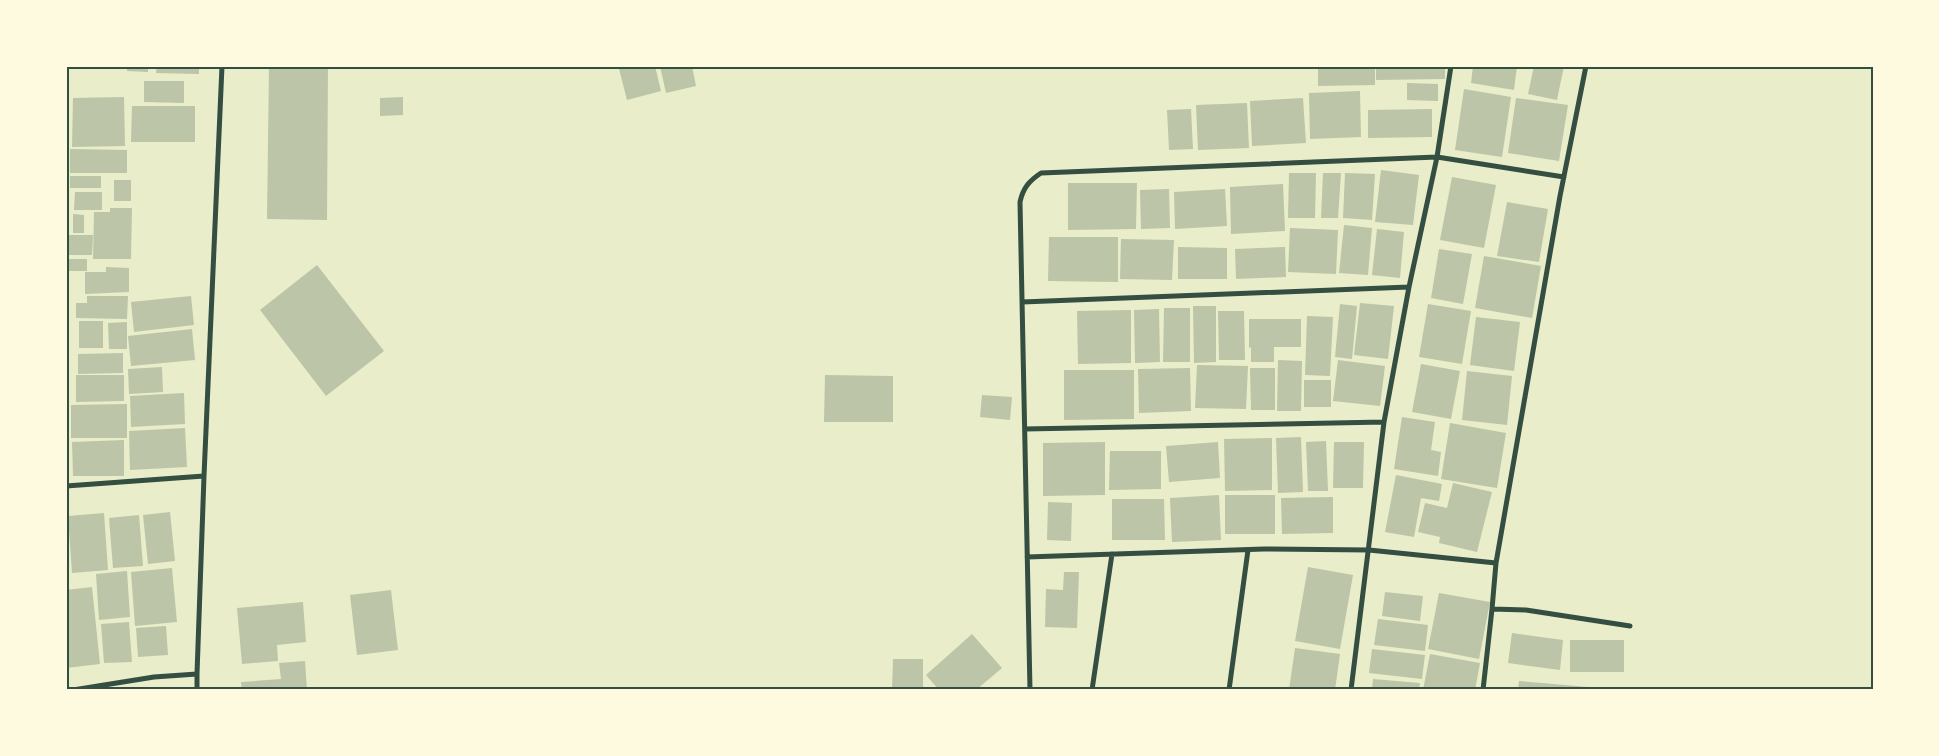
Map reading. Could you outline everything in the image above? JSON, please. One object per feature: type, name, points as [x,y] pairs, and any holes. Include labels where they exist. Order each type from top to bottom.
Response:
[{"type":"street","points":[[197,690],[204,476],[222,66]]},
{"type":"street","points":[[1351,690],[1384,422],[1409,287],[1437,156],[1451,66]]},
{"type":"street","points":[[1483,690],[1496,563],[1564,177],[1586,66]]},
{"type":"street","points":[[1030,690],[1020,202],[1022,191],[1029,180],[1041,173],[1437,156],[1564,177]]},
{"type":"street","points":[[1022,302],[1409,287]]},
{"type":"street","points":[[1025,429],[1384,422]]},
{"type":"street","points":[[66,486],[204,476]]},
{"type":"street","points":[[1027,557],[1248,550],[1369,550],[1496,563]]},
{"type":"street","points":[[1229,690],[1248,550]]},
{"type":"street","points":[[1092,690],[1112,554]]},
{"type":"street","points":[[1492,609],[1526,610],[1630,626]]},
{"type":"street","points":[[73,690],[154,677],[197,674]]},
{"type":"building","points":[[127,66],[148,66],[148,72],[127,71]]},
{"type":"building","points":[[157,66],[199,66],[199,74],[156,73]]},
{"type":"building","points":[[269,66],[328,66],[327,220],[267,219]]},
{"type":"building","points":[[631,66],[655,66],[661,91],[627,100],[619,69]]},
{"type":"building","points":[[660,66],[692,66],[696,86],[666,93]]},
{"type":"building","points":[[1318,66],[1375,66],[1375,85],[1318,86]]},
{"type":"building","points":[[1376,66],[1445,66],[1445,79],[1376,80]]},
{"type":"building","points":[[1473,66],[1517,66],[1514,90],[1471,83]]},
{"type":"building","points":[[1534,66],[1564,66],[1557,100],[1528,94]]},
{"type":"building","points":[[144,81],[184,81],[184,103],[144,102]]},
{"type":"building","points":[[1407,83],[1438,84],[1438,101],[1407,100]]},
{"type":"building","points":[[1464,89],[1511,97],[1502,157],[1455,150]]},
{"type":"building","points":[[1360,91],[1361,137],[1310,139],[1309,93]]},
{"type":"building","points":[[124,97],[125,146],[72,147],[73,98]]},
{"type":"building","points":[[403,97],[403,115],[380,116],[380,98]]},
{"type":"building","points":[[1303,98],[1306,143],[1252,146],[1250,101]]},
{"type":"building","points":[[1516,98],[1568,105],[1559,161],[1508,153]]},
{"type":"building","points":[[1247,103],[1249,148],[1198,150],[1196,105]]},
{"type":"building","points":[[132,106],[195,106],[195,142],[131,142]]},
{"type":"building","points":[[1191,109],[1193,149],[1169,150],[1167,110]]},
{"type":"building","points":[[1432,109],[1432,137],[1368,138],[1368,110]]},
{"type":"building","points":[[70,149],[127,150],[127,173],[70,173]]},
{"type":"building","points":[[1381,170],[1419,175],[1413,225],[1375,222]]},
{"type":"building","points":[[1289,173],[1316,173],[1315,218],[1288,218]]},
{"type":"building","points":[[1323,173],[1341,173],[1338,218],[1321,218]]},
{"type":"building","points":[[1345,173],[1375,174],[1372,220],[1343,218]]},
{"type":"building","points":[[70,176],[101,176],[101,188],[70,188]]},
{"type":"building","points":[[1452,177],[1496,185],[1484,248],[1440,240]]},
{"type":"building","points":[[114,180],[131,180],[131,201],[114,201]]},
{"type":"building","points":[[1068,183],[1137,183],[1136,229],[1068,230]]},
{"type":"building","points":[[1283,184],[1285,231],[1231,234],[1230,187]]},
{"type":"building","points":[[1169,189],[1170,228],[1141,229],[1140,190]]},
{"type":"building","points":[[1225,189],[1227,226],[1175,229],[1174,192]]},
{"type":"building","points":[[75,192],[102,192],[102,210],[74,210]]},
{"type":"building","points":[[1507,202],[1548,209],[1539,262],[1497,256]]},
{"type":"building","points":[[110,208],[132,208],[131,259],[93,259],[94,212],[110,212]]},
{"type":"building","points":[[73,214],[84,215],[84,233],[73,233]]},
{"type":"building","points":[[1344,225],[1372,228],[1368,275],[1339,273]]},
{"type":"building","points":[[1290,228],[1338,230],[1336,274],[1288,272]]},
{"type":"building","points":[[1377,229],[1404,232],[1400,278],[1372,275]]},
{"type":"building","points":[[69,235],[93,235],[92,255],[68,255]]},
{"type":"building","points":[[1049,237],[1118,237],[1118,282],[1048,281]]},
{"type":"building","points":[[1121,239],[1174,240],[1172,280],[1120,279]]},
{"type":"building","points":[[1178,247],[1227,248],[1227,279],[1178,279]]},
{"type":"building","points":[[1285,247],[1286,277],[1236,279],[1235,249]]},
{"type":"building","points":[[1439,249],[1472,254],[1463,304],[1431,298]]},
{"type":"building","points":[[1484,256],[1541,266],[1532,318],[1475,308]]},
{"type":"building","points":[[66,259],[87,259],[87,271],[67,271]]},
{"type":"building","points":[[317,265],[384,351],[326,396],[260,310]]},
{"type":"building","points":[[106,267],[129,268],[129,292],[85,294],[85,272],[106,272]]},
{"type":"building","points":[[87,296],[128,296],[127,319],[76,318],[76,303],[87,303]]},
{"type":"building","points":[[191,296],[194,325],[134,332],[131,302]]},
{"type":"building","points":[[1360,303],[1394,306],[1388,359],[1354,355]]},
{"type":"building","points":[[1340,304],[1357,306],[1352,359],[1335,357]]},
{"type":"building","points":[[1428,304],[1471,311],[1462,364],[1419,357]]},
{"type":"building","points":[[1193,306],[1216,306],[1216,362],[1194,363]]},
{"type":"building","points":[[1164,308],[1190,308],[1190,362],[1163,362]]},
{"type":"building","points":[[1159,309],[1160,362],[1135,363],[1134,310]]},
{"type":"building","points":[[1131,310],[1131,363],[1078,364],[1077,311]]},
{"type":"building","points":[[1218,311],[1244,311],[1245,360],[1219,360]]},
{"type":"building","points":[[1307,316],[1333,317],[1330,376],[1305,375]]},
{"type":"building","points":[[1476,317],[1520,322],[1514,371],[1470,365]]},
{"type":"building","points":[[1249,319],[1301,319],[1301,347],[1274,347],[1274,362],[1251,362]]},
{"type":"building","points":[[79,321],[103,321],[103,348],[79,348]]},
{"type":"building","points":[[127,322],[127,349],[109,349],[108,323]]},
{"type":"building","points":[[192,329],[195,360],[131,366],[128,336]]},
{"type":"building","points":[[123,353],[123,373],[78,374],[78,354]]},
{"type":"building","points":[[1278,360],[1302,361],[1301,411],[1277,411]]},
{"type":"building","points":[[1338,360],[1385,366],[1380,406],[1333,401]]},
{"type":"building","points":[[1421,364],[1460,371],[1451,419],[1412,412]]},
{"type":"building","points":[[1197,365],[1248,366],[1246,409],[1195,408]]},
{"type":"building","points":[[162,367],[163,392],[129,394],[128,369]]},
{"type":"building","points":[[1190,368],[1191,411],[1139,413],[1138,369]]},
{"type":"building","points":[[1250,368],[1275,368],[1275,410],[1251,410]]},
{"type":"building","points":[[1064,370],[1134,370],[1134,419],[1064,420]]},
{"type":"building","points":[[1467,371],[1512,376],[1507,425],[1462,420]]},
{"type":"building","points":[[76,375],[124,375],[124,401],[76,402]]},
{"type":"building","points":[[825,375],[893,376],[893,422],[824,422]]},
{"type":"building","points":[[1304,380],[1331,380],[1331,407],[1304,407]]},
{"type":"building","points":[[184,393],[185,424],[131,427],[130,396]]},
{"type":"building","points":[[982,395],[1012,397],[1010,420],[980,417]]},
{"type":"building","points":[[127,404],[127,438],[71,438],[71,405]]},
{"type":"building","points":[[1402,417],[1435,422],[1431,450],[1441,452],[1438,476],[1394,469]]},
{"type":"building","points":[[1450,423],[1506,433],[1497,488],[1441,479]]},
{"type":"building","points":[[185,428],[187,467],[130,470],[129,431]]},
{"type":"building","points":[[1301,437],[1303,492],[1278,493],[1276,438]]},
{"type":"building","points":[[1272,438],[1272,490],[1225,491],[1224,439]]},
{"type":"building","points":[[124,440],[124,476],[73,476],[72,442]]},
{"type":"building","points":[[1326,441],[1328,491],[1308,491],[1306,442]]},
{"type":"building","points":[[1105,442],[1105,495],[1043,496],[1043,443]]},
{"type":"building","points":[[1218,442],[1220,478],[1169,482],[1166,446]]},
{"type":"building","points":[[1334,442],[1364,442],[1363,488],[1333,488]]},
{"type":"building","points":[[1110,451],[1161,451],[1161,489],[1109,490]]},
{"type":"building","points":[[1396,475],[1442,484],[1439,501],[1421,498],[1414,537],[1385,532]]},
{"type":"building","points":[[1453,483],[1492,492],[1477,552],[1439,543],[1440,537],[1418,532],[1425,503],[1447,508]]},
{"type":"building","points":[[1219,495],[1221,540],[1172,542],[1170,498]]},
{"type":"building","points":[[1225,495],[1275,495],[1275,534],[1225,534]]},
{"type":"building","points":[[1333,497],[1333,533],[1282,534],[1281,498]]},
{"type":"building","points":[[1112,499],[1164,499],[1165,540],[1112,540]]},
{"type":"building","points":[[1048,502],[1072,503],[1071,541],[1047,540]]},
{"type":"building","points":[[170,512],[175,561],[148,564],[143,515]]},
{"type":"building","points":[[104,513],[108,570],[72,573],[68,516]]},
{"type":"building","points":[[139,515],[143,566],[113,568],[109,518]]},
{"type":"building","points":[[1308,567],[1353,575],[1340,649],[1295,641]]},
{"type":"building","points":[[172,568],[177,622],[135,626],[131,572]]},
{"type":"building","points":[[127,571],[130,617],[99,620],[96,574]]},
{"type":"building","points":[[1064,572],[1079,572],[1077,628],[1045,627],[1046,589],[1063,590]]},
{"type":"building","points":[[92,587],[100,664],[66,668],[66,590]]},
{"type":"building","points":[[391,590],[398,650],[357,655],[350,595]]},
{"type":"building","points":[[1385,592],[1423,596],[1420,621],[1382,616]]},
{"type":"building","points":[[1439,593],[1490,602],[1479,659],[1428,649]]},
{"type":"building","points":[[303,602],[306,642],[277,645],[278,661],[242,664],[237,608]]},
{"type":"building","points":[[1378,619],[1428,625],[1425,651],[1374,645]]},
{"type":"building","points":[[129,622],[132,662],[104,663],[101,624]]},
{"type":"building","points":[[166,626],[168,655],[138,657],[136,628]]},
{"type":"building","points":[[1512,633],[1563,640],[1560,670],[1508,663]]},
{"type":"building","points":[[972,634],[1002,668],[976,690],[939,690],[926,675]]},
{"type":"building","points":[[1570,640],[1624,640],[1624,672],[1570,672]]},
{"type":"building","points":[[1295,648],[1340,654],[1335,690],[1289,690]]},
{"type":"building","points":[[1372,649],[1425,655],[1422,679],[1369,673]]},
{"type":"building","points":[[1430,654],[1480,663],[1475,690],[1423,690]]},
{"type":"building","points":[[893,659],[923,659],[923,690],[892,690]]},
{"type":"building","points":[[305,661],[307,690],[242,690],[241,682],[281,679],[279,663]]},
{"type":"building","points":[[1373,679],[1420,683],[1419,690],[1372,690]]},
{"type":"building","points":[[1519,681],[1600,688],[1600,690],[1518,690]]}]
